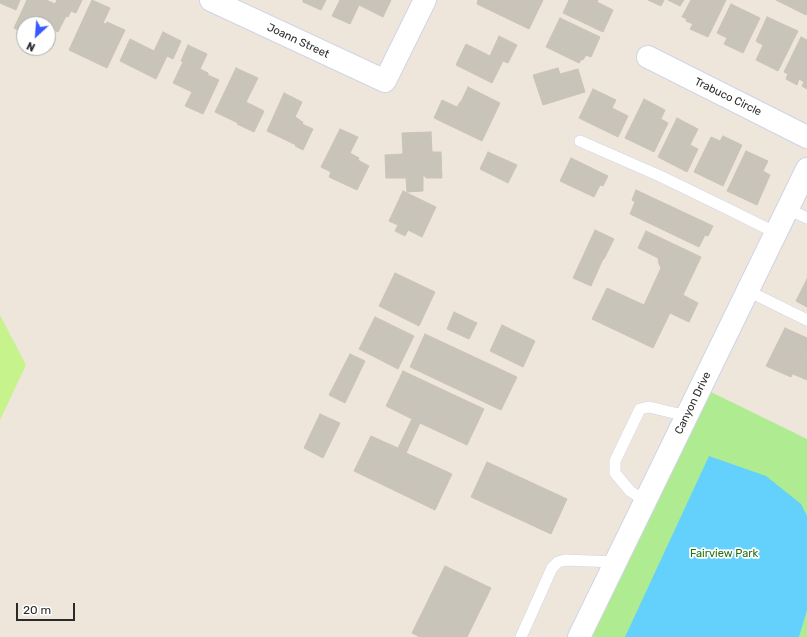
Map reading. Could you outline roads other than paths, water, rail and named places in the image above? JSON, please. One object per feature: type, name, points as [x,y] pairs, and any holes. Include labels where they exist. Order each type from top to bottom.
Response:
[{"type":"street","name":"Joann Street","points":[[211,0],[385,81],[425,0]]},
{"type":"street","name":"Trabuco Circle","points":[[648,58],[807,136]]},
{"type":"street","name":"Canyon Drive","points":[[579,637],[807,169]]},
{"type":"lane","points":[[580,141],[660,176],[776,233]]},
{"type":"lane","points":[[788,209],[807,218]]},
{"type":"lane","points":[[748,291],[807,320]]},
{"type":"lane","points":[[645,501],[630,491],[615,473],[615,461],[640,409],[650,407],[687,416]]},
{"type":"lane","points":[[521,637],[552,568],[558,562],[565,560],[615,562]]},
{"type":"water","name":"Fairview Park","points":[[709,456],[766,476],[801,504],[807,516],[807,610],[799,637],[625,637]]}]
